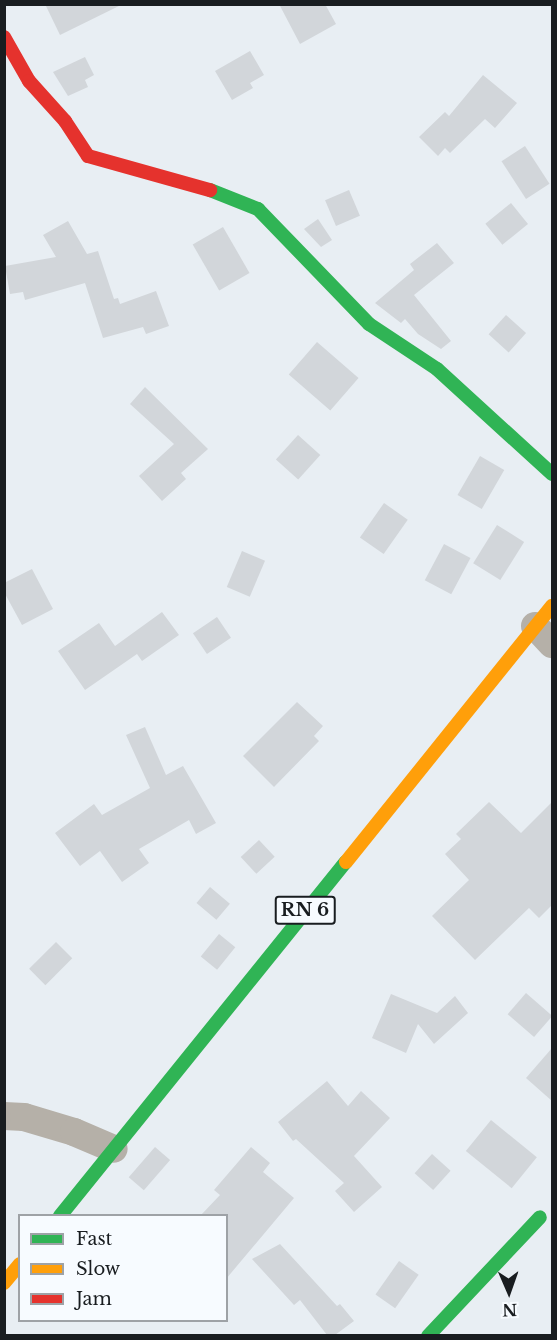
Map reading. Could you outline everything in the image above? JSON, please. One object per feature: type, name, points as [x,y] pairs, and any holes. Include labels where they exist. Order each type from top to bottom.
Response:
[{"type":"street","points":[[4,37],[29,81],[65,121],[88,156],[215,192],[258,210],[369,324],[438,369],[552,474]]},
{"type":"street","name":"RN 6","points":[[61,1214],[547,626]]},
{"type":"street","points":[[4,1116],[24,1117],[74,1132],[114,1149]]},
{"type":"street","points":[[428,1335],[540,1217]]},
{"type":"street","points":[[4,1283],[18,1266]]},
{"type":"building","points":[[45,4],[123,4],[60,35]]},
{"type":"building","points":[[279,4],[325,4],[336,24],[300,44]]},
{"type":"building","points":[[250,51],[264,75],[250,83],[253,88],[232,100],[215,71]]},
{"type":"building","points":[[85,57],[94,75],[85,80],[88,87],[68,96],[53,72]]},
{"type":"building","points":[[483,75],[517,103],[495,128],[485,119],[450,153],[445,148],[438,156],[419,137],[445,112],[449,116]]},
{"type":"building","points":[[525,146],[550,184],[526,199],[502,161]]},
{"type":"building","points":[[349,190],[360,216],[336,226],[325,200]]},
{"type":"building","points":[[511,203],[528,224],[502,245],[485,224]]},
{"type":"building","points":[[318,219],[332,240],[321,247],[304,229]]},
{"type":"building","points":[[68,221],[87,254],[98,251],[114,299],[118,298],[120,304],[156,291],[169,326],[146,334],[143,327],[103,338],[85,283],[25,300],[23,292],[10,294],[5,266],[56,257],[43,235]]},
{"type":"building","points":[[223,227],[250,273],[219,290],[193,244]]},
{"type":"building","points":[[437,243],[454,263],[414,295],[451,341],[441,349],[418,334],[405,319],[401,323],[375,303],[414,270],[410,264]]},
{"type":"building","points":[[506,315],[526,333],[509,352],[489,334]]},
{"type":"building","points":[[317,342],[359,378],[330,411],[289,374]]},
{"type":"building","points":[[145,387],[208,449],[181,473],[186,479],[162,501],[139,476],[174,444],[130,404]]},
{"type":"building","points":[[298,435],[320,455],[298,480],[276,460]]},
{"type":"building","points":[[480,456],[504,470],[482,509],[458,495]]},
{"type":"building","points":[[384,503],[408,520],[384,554],[360,537]]},
{"type":"building","points":[[497,525],[524,542],[500,580],[473,563]]},
{"type":"building","points":[[444,544],[470,558],[451,594],[425,580]]},
{"type":"building","points":[[242,551],[265,561],[250,597],[227,587]]},
{"type":"building","points":[[32,569],[53,609],[22,625],[4,592],[4,583]]},
{"type":"building","points":[[162,612],[179,635],[142,661],[137,654],[85,690],[58,651],[99,623],[115,646]]},
{"type":"building","points":[[217,617],[231,638],[207,654],[193,633]]},
{"type":"building","points":[[297,702],[323,726],[314,736],[319,741],[274,787],[243,756]]},
{"type":"building","points":[[145,727],[166,775],[183,766],[216,823],[196,834],[189,820],[139,849],[149,863],[122,882],[100,851],[80,866],[55,833],[94,804],[102,815],[150,788],[126,735]]},
{"type":"building","points":[[489,802],[521,833],[552,802],[552,905],[539,918],[529,908],[475,960],[432,916],[469,880],[445,854],[461,839],[456,834]]},
{"type":"building","points":[[259,840],[275,857],[256,874],[241,857]]},
{"type":"building","points":[[210,887],[230,904],[216,920],[197,903]]},
{"type":"building","points":[[219,934],[235,947],[217,970],[201,957]]},
{"type":"building","points":[[56,942],[72,958],[45,985],[29,969]]},
{"type":"building","points":[[526,993],[552,1016],[534,1037],[508,1014]]},
{"type":"building","points":[[391,994],[437,1013],[455,996],[468,1013],[434,1044],[418,1024],[406,1053],[372,1038]]},
{"type":"building","points":[[552,1048],[552,1101],[526,1078]]},
{"type":"building","points":[[327,1081],[348,1106],[361,1091],[390,1118],[354,1156],[382,1187],[354,1212],[335,1191],[344,1183],[296,1139],[293,1141],[278,1122]]},
{"type":"building","points":[[491,1120],[537,1157],[512,1188],[466,1151]]},
{"type":"building","points":[[155,1147],[170,1160],[144,1190],[129,1177]]},
{"type":"building","points":[[251,1147],[270,1163],[263,1172],[294,1198],[228,1277],[228,1214],[202,1214],[220,1195],[214,1190]]},
{"type":"building","points":[[432,1154],[451,1171],[433,1190],[415,1173]]},
{"type":"building","points":[[280,1244],[337,1306],[340,1304],[354,1321],[335,1335],[327,1335],[300,1300],[294,1305],[252,1259]]},
{"type":"building","points":[[399,1261],[419,1275],[395,1308],[375,1295]]},
{"type":"traffic: fast","points":[[210,190],[258,209],[369,324],[437,369],[552,474]]},
{"type":"traffic: fast","points":[[62,1214],[346,862]]},
{"type":"traffic: fast","points":[[428,1336],[540,1217]]},
{"type":"traffic: slow","points":[[346,862],[552,606]]},
{"type":"traffic: slow","points":[[4,1283],[18,1266]]},
{"type":"traffic: jam","points":[[4,37],[29,81],[65,121],[88,156],[210,190]]}]
